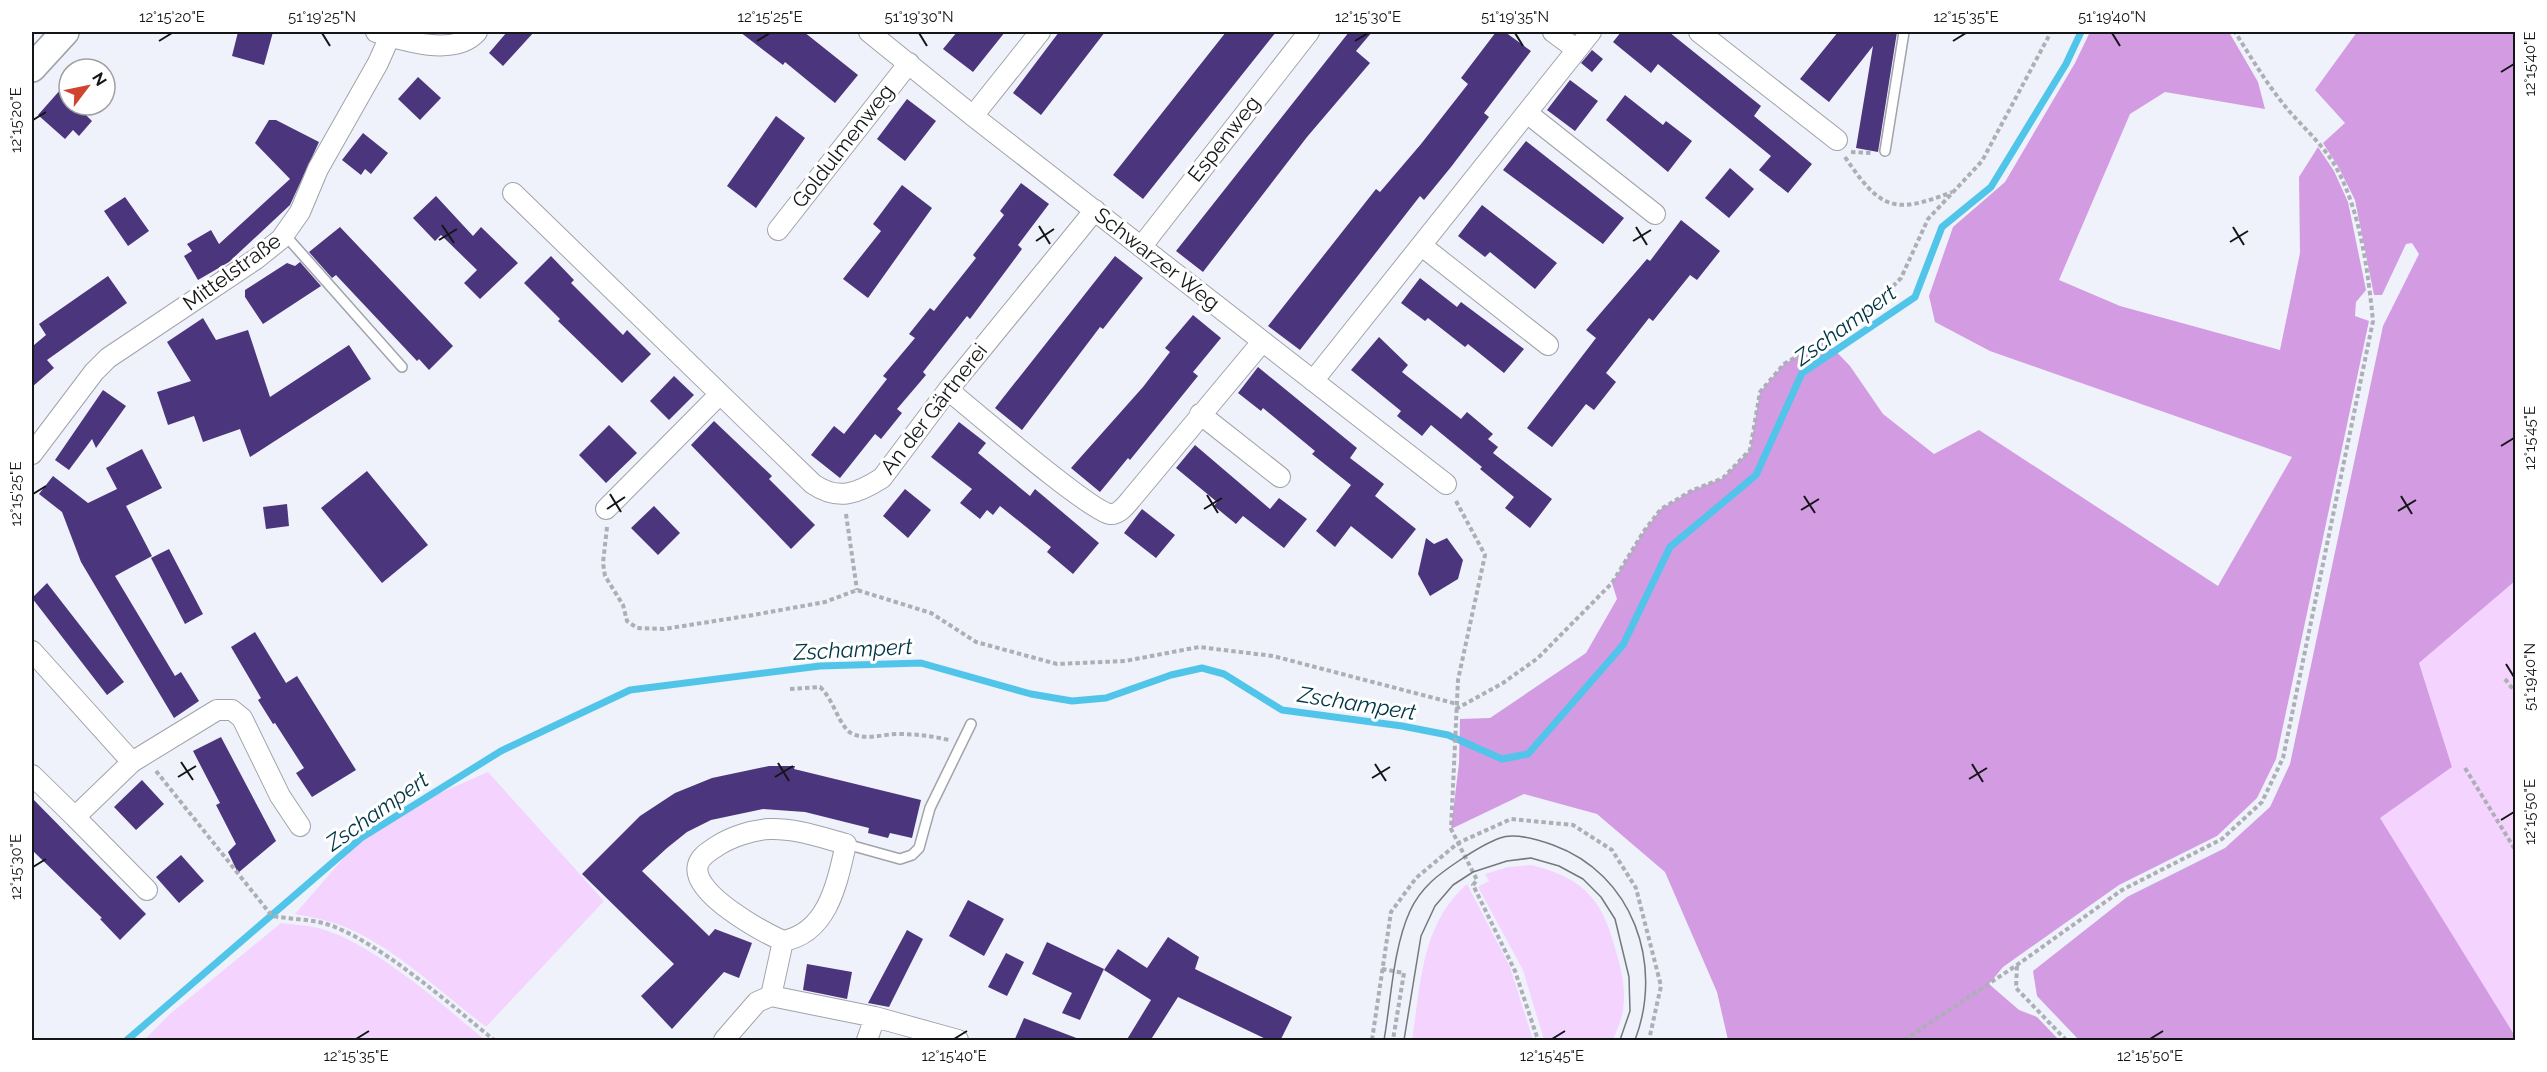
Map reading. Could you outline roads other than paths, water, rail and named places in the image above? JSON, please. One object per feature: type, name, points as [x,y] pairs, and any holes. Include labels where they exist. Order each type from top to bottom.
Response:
[{"type":"street","points":[[32,69],[65,32]]},
{"type":"street","name":"Mittelstraße","points":[[35,440],[108,358],[256,260],[285,235],[300,212],[318,169],[378,63],[383,34],[441,45],[460,45],[477,32]]},
{"type":"street","name":"Schwarzer Weg","points":[[869,32],[973,116],[1446,484]]},
{"type":"street","points":[[973,116],[1040,32]]},
{"type":"street","name":"Espenweg","points":[[1141,247],[1309,32]]},
{"type":"street","points":[[1553,32],[1576,49]]},
{"type":"street","points":[[1313,381],[1591,32]]},
{"type":"street","points":[[1699,32],[1837,140]]},
{"type":"street","name":"Goldulmenweg","points":[[778,230],[909,63]]},
{"type":"street","points":[[1527,113],[1655,214]]},
{"type":"street","points":[[513,193],[720,394],[606,509]]},
{"type":"street","name":"An der Gärtnerei","points":[[720,394],[824,492],[844,495],[866,488],[882,478],[948,390],[1095,210]]},
{"type":"street","points":[[1422,246],[1548,345]]},
{"type":"street","points":[[948,390],[1081,497],[1108,514],[1115,513],[1132,498],[1262,342]]},
{"type":"street","points":[[1200,414],[1280,477]]},
{"type":"street","points":[[32,651],[137,759]]},
{"type":"street","points":[[75,817],[137,759],[217,710],[232,710],[242,718],[280,796],[300,826]]},
{"type":"street","points":[[32,775],[147,890]]},
{"type":"street","points":[[768,829],[796,830],[846,844],[831,897],[817,925],[797,938],[783,941],[737,916],[711,895],[699,877],[697,866],[705,853],[725,841],[768,829]]},
{"type":"street","points":[[771,996],[783,941]]},
{"type":"street","points":[[724,1041],[757,1002],[771,996],[875,1017],[958,1041]]},
{"type":"street","points":[[867,1041],[875,1017]]},
{"type":"lane","points":[[1886,151],[1904,32]]},
{"type":"lane","points":[[285,235],[402,367]]},
{"type":"lane","points":[[846,844],[900,859],[912,855],[919,848],[930,808],[970,724]]},
{"type":"waterway","name":"Zschampert","points":[[127,1040],[361,838],[501,751],[630,690],[820,666],[921,663],[1031,694],[1072,701],[1106,698],[1171,675],[1202,668],[1224,674],[1282,710],[1402,726],[1448,735],[1502,759],[1528,754],[1623,645],[1670,547],[1756,475],[1802,373],[1915,297],[1942,227],[1991,187],[2066,64],[2081,32]]},
{"type":"tram line","points":[[1384,1040],[1400,941],[1414,902],[1431,882],[1452,865],[1490,842],[1506,836],[1527,837],[1547,843],[1581,859],[1604,877],[1622,899],[1635,925],[1643,953],[1646,982],[1643,1011],[1635,1040]]},
{"type":"tram line","points":[[1404,1040],[1421,936],[1435,906],[1453,885],[1473,872],[1507,861],[1531,858],[1559,866],[1583,879],[1601,897],[1615,919],[1629,977],[1630,1011],[1620,1040]]}]
